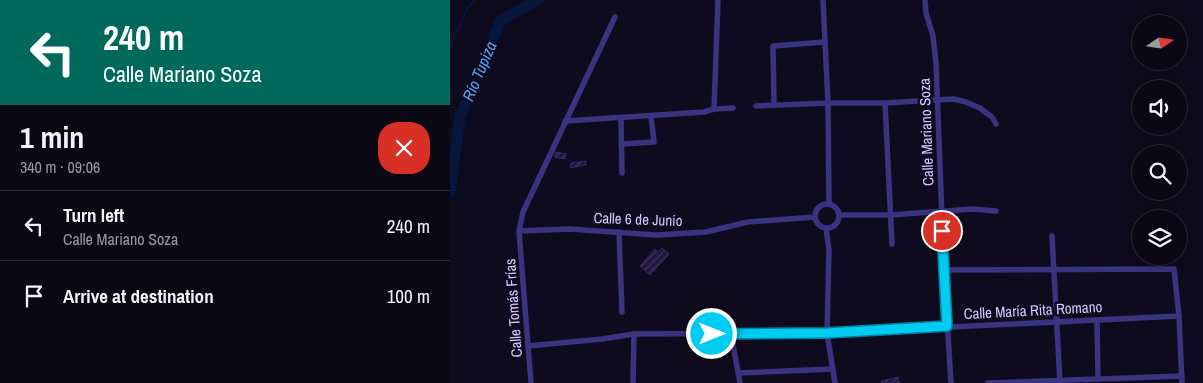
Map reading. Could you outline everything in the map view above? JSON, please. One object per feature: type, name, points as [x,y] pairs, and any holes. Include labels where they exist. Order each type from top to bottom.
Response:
[{"type":"street","points":[[714,109],[718,0]]},
{"type":"street","points":[[823,0],[828,103],[829,204]]},
{"type":"street","name":"Calle Mariano Soza","points":[[925,0],[926,12],[933,36],[936,63],[936,100],[951,383]]},
{"type":"street","name":"Calle Tomás Frías","points":[[531,383],[520,231],[523,212],[615,17]]},
{"type":"street","points":[[774,105],[772,46],[825,42]]},
{"type":"street","points":[[756,106],[953,100],[966,102],[980,108],[992,117],[996,124]]},
{"type":"street","points":[[885,103],[892,244]]},
{"type":"street","points":[[566,121],[704,112],[714,109],[733,108]]},
{"type":"street","points":[[621,144],[654,142],[651,116]]},
{"type":"street","points":[[621,118],[622,173]]},
{"type":"street","points":[[825,204],[836,207],[840,215],[834,226],[826,228],[818,223],[815,217],[819,207],[825,204]]},
{"type":"street","points":[[840,215],[890,215],[973,209],[996,211]]},
{"type":"street","name":"Calle 6 de Junio","points":[[520,231],[569,229],[656,235],[706,232],[748,222],[815,217]]},
{"type":"street","points":[[826,228],[828,250],[827,333],[835,383]]},
{"type":"street","points":[[619,232],[622,312]]},
{"type":"street","points":[[1052,236],[1060,382]]},
{"type":"street","points":[[944,270],[1174,268],[1179,316],[1182,383]]},
{"type":"street","name":"Calle María Rita Romano","points":[[528,346],[634,334],[827,333],[1179,316]]},
{"type":"street","points":[[1096,320],[1098,379]]},
{"type":"street","points":[[633,383],[634,334]]},
{"type":"street","points":[[731,334],[740,383]]},
{"type":"street","points":[[738,374],[833,369]]},
{"type":"street","points":[[988,383],[1060,382],[1182,376]]},
{"type":"building","points":[[556,152],[566,154],[565,159],[554,157]]},
{"type":"building","points":[[586,161],[586,165],[570,168],[571,163]]},
{"type":"building","points":[[662,248],[669,254],[650,275],[640,266],[655,249],[658,252]]},
{"type":"building","points":[[898,377],[899,383],[882,383],[882,381]]},
{"type":"waterway","points":[[450,47],[467,9],[475,0]]},
{"type":"waterway","name":"Río Tupiza","points":[[450,193],[460,117],[501,20],[538,0]]},
{"type":"route","points":[[712,334],[827,333],[947,326],[942,231]]}]
